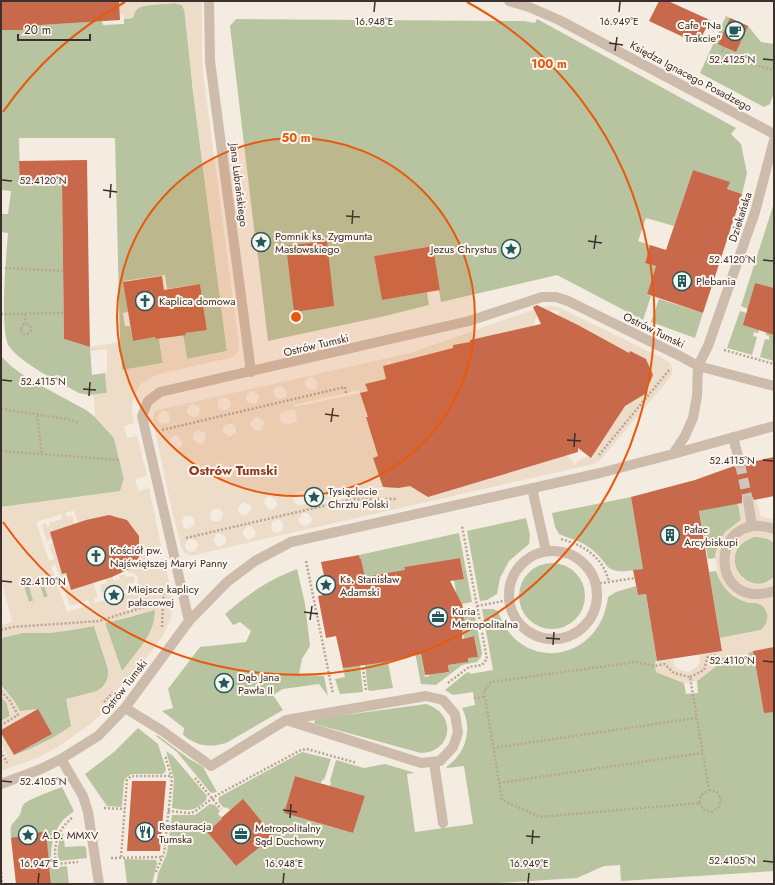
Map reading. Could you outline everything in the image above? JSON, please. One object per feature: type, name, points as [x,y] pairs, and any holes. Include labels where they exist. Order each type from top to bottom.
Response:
[{"type":"street","name":"Jana Lubrańskiego","points":[[209,1],[210,61],[251,372]]},
{"type":"street","name":"Księdza Ignacego Posadzego","points":[[509,1],[529,7],[559,20],[774,134]]},
{"type":"street","name":"Dziekańska","points":[[698,366],[708,346],[755,212],[774,140]]},
{"type":"street","name":"Ostrów Tumski","points":[[189,621],[142,416],[148,402],[160,392],[469,322],[542,297],[556,296],[698,366],[774,386]]},
{"type":"street","points":[[673,454],[685,436],[692,418],[697,396],[698,366]]},
{"type":"street","name":"Ostrów Tumski","points":[[1,784],[41,769],[61,759],[98,736],[125,708],[189,621],[227,582],[255,561],[291,542],[532,488],[673,454],[774,426]]},
{"type":"street","points":[[733,437],[740,464]]},
{"type":"street","points":[[532,488],[546,551]]},
{"type":"street","points":[[748,502],[752,526]]},
{"type":"street","points":[[774,529],[763,526],[752,526],[742,529],[733,536],[727,545],[724,555],[724,566],[728,577],[734,585],[743,592],[754,595],[774,591]]},
{"type":"street","points":[[546,551],[563,552],[578,558],[589,570],[596,584],[597,601],[592,616],[582,629],[568,637],[552,639],[536,635],[522,626],[513,613],[510,600],[511,582],[519,567],[531,557],[546,551]]},
{"type":"street","points":[[125,708],[161,730],[211,766],[286,720],[426,696],[443,700],[455,714],[458,733],[453,747],[440,761],[421,763],[286,720]]},
{"type":"street","points":[[61,759],[83,796],[88,812],[98,884]]},
{"type":"street","points":[[434,762],[443,823]]},
{"type":"path","points":[[724,47],[722,52],[750,64],[774,70]]},
{"type":"path","points":[[5,268],[64,271]]},
{"type":"path","points":[[1,314],[64,313]]},
{"type":"path","points":[[25,314],[25,323],[21,327],[21,331],[28,333],[31,330],[30,326],[25,323]]},
{"type":"path","points":[[708,346],[774,364]]},
{"type":"path","points":[[594,459],[600,455],[680,356]]},
{"type":"path","points":[[146,434],[345,387],[346,393]]},
{"type":"path","points":[[1,409],[67,419],[79,423]]},
{"type":"path","points":[[37,415],[42,454]]},
{"type":"path","points":[[1,451],[119,460]]},
{"type":"path","points":[[170,541],[353,499],[404,499]]},
{"type":"path","points":[[445,685],[469,667],[482,665],[487,659],[462,526]]},
{"type":"path","points":[[556,535],[560,538],[578,544],[592,553],[604,568],[609,582]]},
{"type":"path","points":[[306,561],[333,695],[336,697]]},
{"type":"path","points":[[596,584],[635,578]]},
{"type":"path","points":[[162,627],[165,586]]},
{"type":"path","points":[[477,606],[510,600]]},
{"type":"path","points":[[1,630],[13,627],[98,621],[163,601]]},
{"type":"path","points":[[699,803],[540,817],[502,800],[484,691],[491,682],[636,662],[655,666],[664,664],[674,673],[690,677],[704,670],[708,656],[717,655]]},
{"type":"path","points":[[363,668],[367,694]]},
{"type":"path","points":[[690,677],[709,790]]},
{"type":"path","points":[[100,707],[117,686]]},
{"type":"path","points":[[1,691],[10,701],[18,715],[1,725]]},
{"type":"path","points":[[474,698],[485,697]]},
{"type":"path","points":[[493,748],[696,718]]},
{"type":"path","points":[[156,872],[164,853],[172,780],[163,749]]},
{"type":"path","points":[[168,811],[189,813],[200,810],[217,795],[301,750],[307,749],[357,763]]},
{"type":"path","points":[[1,751],[4,758]]},
{"type":"path","points":[[499,783],[702,754]]},
{"type":"path","points":[[7,763],[14,760]]},
{"type":"path","points":[[121,857],[127,780],[131,776],[170,776]]},
{"type":"path","points":[[709,790],[717,792],[721,799],[719,807],[712,812],[704,810],[699,803],[701,795],[709,790]]},
{"type":"path","points":[[1,872],[2,884]]},
{"type":"green space","points":[[175,3],[182,5],[185,12],[193,91],[227,351],[187,359],[183,335],[185,335],[185,333],[207,329],[200,284],[167,289],[165,275],[124,281],[128,312],[123,313],[125,326],[130,326],[133,341],[155,337],[156,339],[159,339],[163,363],[122,370],[115,138],[19,138],[20,184],[62,184],[64,339],[90,347],[92,375],[105,373],[107,393],[90,395],[79,393],[40,372],[22,359],[8,345],[6,336],[4,323],[4,291],[8,233],[1,232],[1,214],[8,214],[11,191],[1,190],[1,30],[25,30],[25,26],[102,21],[103,25],[124,24],[124,19],[133,18],[135,11],[140,7]]},
{"type":"green space","points":[[726,16],[748,26],[761,42],[774,44],[774,92],[770,104],[764,107],[700,73]]},
{"type":"green space","points":[[236,19],[524,21],[535,23],[537,19],[736,128],[731,134],[741,144],[747,173],[742,194],[727,189],[729,182],[693,170],[674,226],[646,218],[638,241],[650,245],[645,262],[656,266],[647,294],[651,296],[643,320],[557,275],[441,302],[433,246],[374,256],[382,300],[427,292],[429,305],[268,341],[257,248],[267,247],[266,236],[255,237],[230,26]]},
{"type":"green space","points":[[774,203],[774,288],[755,283],[748,309],[741,306]]},
{"type":"green space","points":[[659,299],[703,313],[695,338],[651,322]]},
{"type":"green space","points":[[740,311],[747,313],[744,325],[759,330],[758,333],[754,332],[753,336],[757,337],[752,355],[727,348]]},
{"type":"green space","points":[[766,332],[774,334],[774,361],[760,357],[765,339],[769,340],[769,336],[766,335]]},
{"type":"green space","points":[[1,356],[27,378],[86,410],[95,417],[114,438],[124,479],[120,492],[1,507]]},
{"type":"green space","points":[[631,497],[643,569],[619,571],[611,569],[590,548],[559,534],[555,527],[552,513]]},
{"type":"green space","points":[[738,503],[741,520],[730,528],[723,536],[718,545],[715,558],[708,559],[699,511]]},
{"type":"green space","points":[[526,518],[530,535],[529,544],[509,561],[500,578],[497,594],[487,600],[480,601],[467,531]]},
{"type":"green space","points":[[459,533],[472,602],[462,604],[459,598],[457,598],[454,580],[464,578],[460,558],[404,567],[405,571],[365,578],[359,555]]},
{"type":"green space","points":[[754,537],[765,538],[774,543],[774,577],[764,583],[754,583],[745,579],[738,572],[735,562],[736,553],[742,544]]},
{"type":"green space","points":[[552,563],[564,566],[575,573],[582,584],[585,596],[582,608],[575,619],[564,626],[552,629],[540,626],[529,619],[522,608],[519,596],[522,584],[529,573],[540,566]]},
{"type":"green space","points":[[297,569],[305,604],[310,646],[302,659],[299,674],[324,676],[328,696],[319,684],[283,689],[273,695],[283,710],[226,743],[209,746],[198,744],[188,739],[183,735],[184,728],[162,711],[173,708],[168,689],[200,647],[246,642],[251,631],[240,622],[233,625],[225,614],[259,588]]},
{"type":"green space","points":[[716,571],[724,587],[732,595],[742,600],[763,606],[768,615],[764,628],[761,630],[720,638],[709,572]]},
{"type":"green space","points":[[42,578],[48,597],[44,598],[39,583],[33,601],[29,602],[23,584]]},
{"type":"green space","points":[[636,586],[638,595],[646,594],[657,661],[655,662],[656,672],[684,683],[686,694],[698,693],[697,681],[719,664],[718,658],[727,657],[734,661],[746,663],[746,654],[753,651],[761,696],[774,693],[774,871],[621,881],[620,865],[604,866],[577,878],[484,884],[156,884],[158,874],[167,853],[172,815],[195,815],[210,804],[215,805],[220,811],[218,814],[223,819],[207,832],[236,866],[274,836],[243,800],[230,810],[221,805],[219,802],[219,797],[302,752],[331,759],[324,780],[323,779],[321,783],[295,776],[284,813],[353,833],[365,796],[330,786],[336,760],[364,768],[385,764],[415,773],[407,774],[415,832],[473,824],[464,766],[446,767],[453,762],[463,748],[466,740],[467,724],[462,708],[475,705],[473,692],[453,695],[445,690],[466,673],[470,672],[470,674],[493,670],[482,609],[493,609],[498,611],[508,631],[522,645],[539,652],[558,653],[575,647],[590,636],[602,619],[608,597],[616,592]]},
{"type":"green space","points":[[155,609],[149,635],[122,672],[105,623]]},
{"type":"green space","points":[[474,611],[482,653],[481,657],[477,662],[462,665],[436,685],[421,684],[412,636],[413,614],[425,677],[429,676],[428,669],[444,666],[446,673],[449,672],[448,665],[467,662],[468,658],[478,657],[474,636],[464,638],[461,621],[464,613]]},
{"type":"green space","points":[[94,626],[108,669],[108,679],[106,683],[97,691],[75,723],[67,730],[44,743],[14,755],[52,734],[20,711],[1,685],[1,638],[22,633],[49,633]]},
{"type":"green space","points":[[384,642],[393,688],[370,691],[368,690],[365,665]]},
{"type":"green space","points":[[360,665],[363,692],[340,694],[335,679],[345,677],[343,668]]},
{"type":"green space","points":[[1,696],[7,704],[10,716],[1,721]]},
{"type":"green space","points":[[426,704],[436,709],[443,716],[447,724],[447,732],[445,740],[439,747],[431,751],[421,753],[314,723],[316,719]]},
{"type":"green space","points":[[138,728],[158,744],[166,769],[165,772],[163,774],[131,774],[124,781],[122,806],[107,806],[85,774],[114,752]]},
{"type":"green space","points":[[157,735],[203,767],[217,792],[210,792],[177,752],[156,736]]},
{"type":"green space","points":[[166,751],[173,756],[207,796],[206,800],[195,809],[183,810],[172,808],[174,779]]},
{"type":"green space","points":[[62,787],[74,811],[64,819],[55,832],[52,842],[51,858],[48,859],[11,838],[11,827],[20,814],[24,804],[36,797]]},
{"type":"green space","points":[[63,833],[65,847],[86,847],[87,858],[59,861],[58,847]]},
{"type":"green space","points":[[124,859],[156,860],[157,863],[152,884],[127,884]]},
{"type":"green space","points":[[67,866],[69,884],[51,884],[50,868]]},
{"type":"shaded area","points":[[119,1],[202,1],[203,74],[239,350],[236,355],[230,358],[159,374],[148,379],[140,385],[135,394],[132,404],[134,423],[124,426],[127,438],[137,436],[147,476],[135,479],[138,491],[149,488],[161,546],[148,549],[150,562],[164,559],[171,591],[171,618],[162,637],[105,711],[90,724],[58,747],[37,758],[1,771],[1,759],[7,756],[1,744],[2,735],[14,755],[26,751],[54,737],[71,726],[66,699],[97,691],[102,688],[108,676],[108,669],[94,626],[49,633],[22,633],[1,638],[1,625],[12,622],[1,579],[1,507],[120,491],[124,479],[114,438],[95,417],[93,395],[107,393],[105,373],[107,372],[107,349],[90,351],[90,347],[120,342],[122,370],[163,363],[159,339],[183,335],[187,359],[227,351],[193,91],[184,8],[182,5],[175,3],[142,6],[134,13],[133,18],[124,19],[123,14],[120,14]],"holes":[[[74,510],[78,523],[101,517],[115,516],[132,526],[135,531],[127,568],[128,573],[133,573],[136,575],[138,582],[133,588],[134,592],[119,596],[117,589],[123,587],[124,590],[129,588],[128,586],[134,582],[135,579],[133,576],[126,577],[125,574],[119,576],[120,579],[114,581],[112,576],[106,578],[107,583],[100,585],[102,593],[109,591],[112,598],[95,603],[94,599],[98,597],[93,582],[71,590],[69,585],[63,587],[70,606],[88,600],[90,605],[67,612],[51,566],[55,564],[62,583],[68,581],[65,573],[62,573],[53,543],[49,545],[54,559],[49,561],[36,522],[61,514],[62,519],[49,523],[50,526],[47,527],[46,523],[42,525],[47,541],[52,539],[51,534],[53,531],[75,525],[72,516],[67,517],[65,513]],[[42,578],[48,596],[44,598],[39,583],[29,586],[33,601],[29,602],[23,584]],[[155,610],[154,623],[149,636],[122,671],[105,623]]]},
{"type":"shaded area","points":[[551,306],[560,308],[662,358],[670,363],[672,367],[672,374],[668,380],[598,462],[194,555],[185,553],[182,549],[173,515],[153,421],[154,413],[158,410],[410,353],[541,307]],"holes":[[[551,310],[559,311],[558,314],[566,324],[570,321],[573,322],[572,325],[589,331],[604,342],[605,340],[609,342],[608,344],[644,362],[647,361],[649,364],[645,366],[646,379],[650,382],[649,385],[646,384],[637,394],[639,398],[635,400],[633,397],[613,419],[592,453],[594,455],[592,458],[589,456],[577,461],[576,465],[573,464],[573,461],[565,455],[490,477],[488,480],[487,478],[430,493],[428,497],[425,495],[427,491],[403,481],[404,487],[397,489],[395,483],[373,458],[387,454],[378,421],[368,424],[366,417],[375,414],[360,393],[368,391],[365,385],[393,378],[387,365],[388,362],[392,364],[453,348],[453,345],[470,344],[470,340],[533,326],[537,315],[551,313]],[[310,377],[314,378],[318,383],[315,390],[308,389],[305,386],[307,379]],[[282,386],[287,392],[286,396],[280,399],[276,398],[273,391],[275,388]],[[359,390],[360,393],[294,407],[294,405]],[[251,391],[258,394],[259,397],[256,404],[249,403],[246,400],[246,396]],[[227,398],[230,400],[231,404],[228,410],[220,410],[218,407],[219,399]],[[192,404],[199,407],[200,410],[197,417],[190,416],[187,413],[189,406]],[[295,409],[297,422],[287,424],[282,423],[280,415],[284,412]],[[162,411],[166,411],[169,414],[170,421],[167,424],[160,423],[157,420],[159,413]],[[256,417],[263,420],[264,423],[261,430],[257,431],[251,426],[251,422]],[[232,424],[235,426],[236,433],[229,437],[223,432],[225,425]],[[198,430],[205,433],[206,437],[203,443],[199,444],[193,439],[195,432]],[[178,436],[182,442],[182,446],[175,449],[172,448],[169,442],[171,438]],[[385,487],[385,489],[316,505],[316,502]],[[313,489],[315,501],[301,505],[296,504],[293,500],[294,495],[298,492]],[[269,496],[276,499],[277,506],[274,509],[270,510],[264,502]],[[243,502],[250,505],[251,509],[247,515],[244,516],[238,512],[238,508]],[[215,509],[222,511],[223,515],[220,521],[213,521],[210,518],[212,511]],[[304,513],[308,513],[312,519],[311,523],[305,526],[301,525],[299,518]],[[191,516],[195,521],[194,525],[188,529],[184,528],[182,521],[184,517]],[[280,520],[284,526],[281,532],[273,532],[271,529],[272,522]],[[248,526],[252,527],[256,532],[255,536],[249,540],[243,535],[243,531]],[[219,533],[225,536],[226,539],[226,543],[220,547],[213,541],[216,534]],[[190,539],[197,541],[198,545],[195,551],[188,551],[185,548],[187,541]]]},
{"type":"shaded area","points":[[756,500],[761,517],[771,519],[774,517],[774,543],[769,539],[762,537],[747,539],[736,550],[734,558],[738,573],[743,579],[757,584],[765,583],[774,577],[774,647],[749,652],[745,657],[746,663],[735,665],[731,658],[718,658],[719,664],[697,681],[684,683],[656,672],[655,662],[673,659],[674,665],[678,669],[689,672],[698,666],[700,661],[699,655],[722,651],[720,638],[761,630],[766,624],[768,615],[763,606],[757,603],[749,603],[741,600],[728,591],[723,585],[719,578],[715,558],[718,544],[725,532],[741,520],[738,503]]},
{"type":"shaded area","points":[[1,685],[20,711],[38,709],[1,730],[1,721],[10,716],[7,704],[1,696]]},
{"type":"building","points":[[1,1],[119,1],[120,20],[25,26],[25,30],[1,30]]},
{"type":"building","points":[[659,1],[668,1],[710,20],[698,44],[649,21]]},
{"type":"building","name":"Cafe \"Na Trakcie\"","points":[[730,18],[748,26],[736,52],[718,44]]},
{"type":"building","points":[[87,160],[90,347],[64,339],[62,184],[20,184],[19,161]]},
{"type":"building","points":[[693,170],[730,182],[727,189],[742,194],[703,313],[647,294],[656,266],[645,263],[650,245],[666,250]]},
{"type":"building","points":[[327,241],[334,306],[294,312],[286,246]]},
{"type":"building","points":[[433,246],[440,290],[382,300],[374,256]]},
{"type":"building","points":[[162,276],[164,290],[200,284],[207,330],[185,333],[186,335],[156,339],[155,337],[133,341],[123,282]]},
{"type":"building","points":[[755,283],[774,288],[774,335],[743,325]]},
{"type":"building","points":[[537,305],[578,325],[629,353],[630,351],[646,359],[653,375],[645,394],[625,406],[591,458],[578,448],[578,452],[428,497],[410,486],[399,488],[383,487],[373,458],[378,456],[360,393],[368,391],[365,384],[386,379],[383,366],[453,348],[453,345],[470,342],[470,340],[541,324],[533,307]]},
{"type":"building","name":"Pałac Arcybiskupi","points":[[774,457],[774,496],[754,500],[751,495],[747,495],[742,498],[742,503],[699,511],[722,651],[657,661],[646,594],[638,595],[633,570],[643,569],[631,497],[695,480],[734,466],[738,470],[742,470],[745,468],[746,463]]},
{"type":"building","name":"Kościół pw. Najświętszej Maryi Panny","points":[[109,515],[127,520],[139,536],[139,557],[129,569],[112,577],[71,590],[66,573],[62,574],[50,532],[86,520]]},
{"type":"building","points":[[359,555],[365,577],[405,570],[404,567],[460,558],[464,579],[450,581],[462,604],[464,613],[462,639],[474,636],[478,657],[468,658],[468,662],[448,665],[449,672],[425,675],[421,654],[386,662],[343,668],[336,636],[326,638],[318,596],[328,594],[321,562]]},
{"type":"building","points":[[774,647],[774,712],[764,713],[753,651]]},
{"type":"building","points":[[38,709],[52,734],[14,755],[1,733],[1,730]]},
{"type":"building","points":[[295,776],[365,796],[353,833],[284,813]]},
{"type":"building","name":"Restauracja Tumska","points":[[132,781],[166,781],[160,851],[127,851]]},
{"type":"building","name":"Metropolitalny Sąd Duchowny","points":[[243,799],[274,836],[236,866],[207,832]]},
{"type":"building","points":[[46,831],[51,884],[16,884],[11,838]]},
{"type":"tunnel","points":[[740,464],[748,501]]},
{"type":"place","name":"Cafe \"Na Trakcie\"","points":[[735,31]]},
{"type":"place","name":"Pomnik ks. Zygmunta Masłowskiego","points":[[261,242]]},
{"type":"place","name":"Jezus Chrystus","points":[[511,249]]},
{"type":"place","name":"Plebania","points":[[682,281]]},
{"type":"place","name":"Kaplica domowa","points":[[145,301]]},
{"type":"place","name":"Tysiąclecie Chrztu Polski","points":[[314,497]]},
{"type":"place","name":"Pałac Arcybiskupi","points":[[670,535]]},
{"type":"place","name":"Kościół pw. Najświętszej Maryi Panny","points":[[96,556]]},
{"type":"place","name":"Ks. Stanisław Adamski","points":[[326,585]]},
{"type":"place","name":"Miejsce kaplicy pałacowej","points":[[114,595]]},
{"type":"place","name":"Kuria Metropolitalna","points":[[438,617]]},
{"type":"place","name":"Dąb Jana Pawła II","points":[[224,683]]},
{"type":"place","name":"Restauracja Tumska","points":[[145,832]]},
{"type":"place","name":"Metropolitalny Sąd Duchowny","points":[[241,834]]},
{"type":"place","name":"A.D. MMXV","points":[[28,835]]},
{"type":"district","name":"Ostrów Tumski","points":[[233,470]]}]
